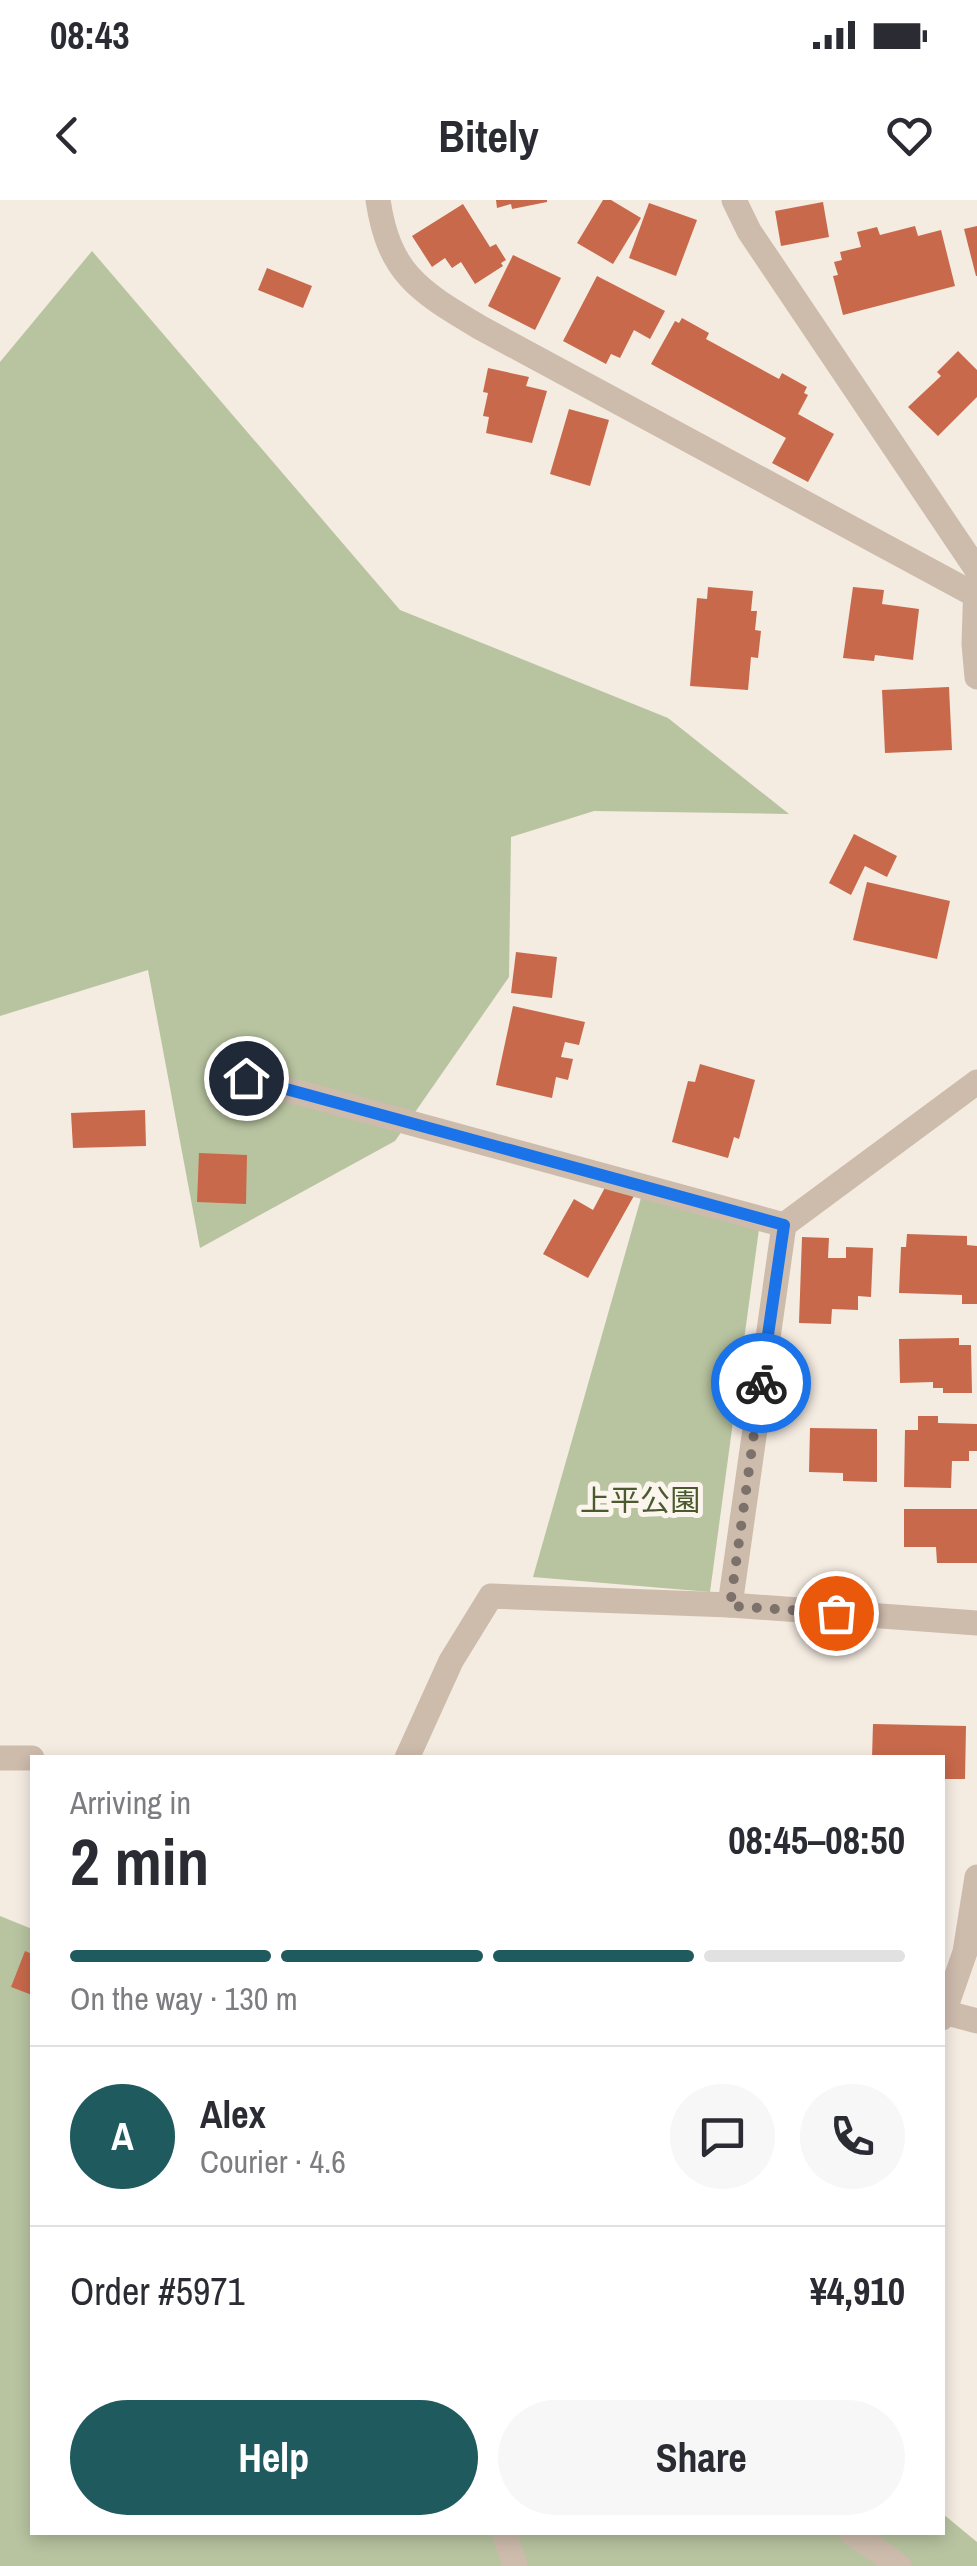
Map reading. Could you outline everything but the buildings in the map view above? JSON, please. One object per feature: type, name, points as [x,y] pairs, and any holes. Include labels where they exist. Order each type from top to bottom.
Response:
[{"type":"street","points":[[378,200],[382,225],[401,270],[428,296],[481,328],[976,583]]},
{"type":"street","points":[[734,200],[749,232],[976,583],[977,677]]},
{"type":"street","points":[[246,1078],[784,1225]]},
{"type":"street","points":[[730,1606],[784,1225],[977,1082]]},
{"type":"street","points":[[407,1755],[451,1660],[491,1596],[730,1606],[977,1623]]},
{"type":"street","points":[[0,1758],[30,1758]]},
{"type":"street","points":[[977,1877],[965,1952],[945,2015],[977,2021]]},
{"type":"street","points":[[505,2535],[515,2566]]},
{"type":"street","points":[[856,2535],[899,2566]]},
{"type":"green space","points":[[92,251],[400,610],[668,718],[789,814],[594,811],[511,837],[509,977],[395,1141],[200,1248],[148,970],[0,1016],[0,362]]},
{"type":"green space","name":"上平公園","points":[[641,1198],[759,1229],[710,1592],[533,1577]]},
{"type":"green space","points":[[0,1916],[30,1928],[30,2535],[945,2535],[945,2516],[977,2542],[977,2566],[0,2566]]},
{"type":"way so far","points":[[761,1383],[730,1606],[836,1613]]},
{"type":"route","points":[[246,1078],[784,1225],[761,1383]]}]
